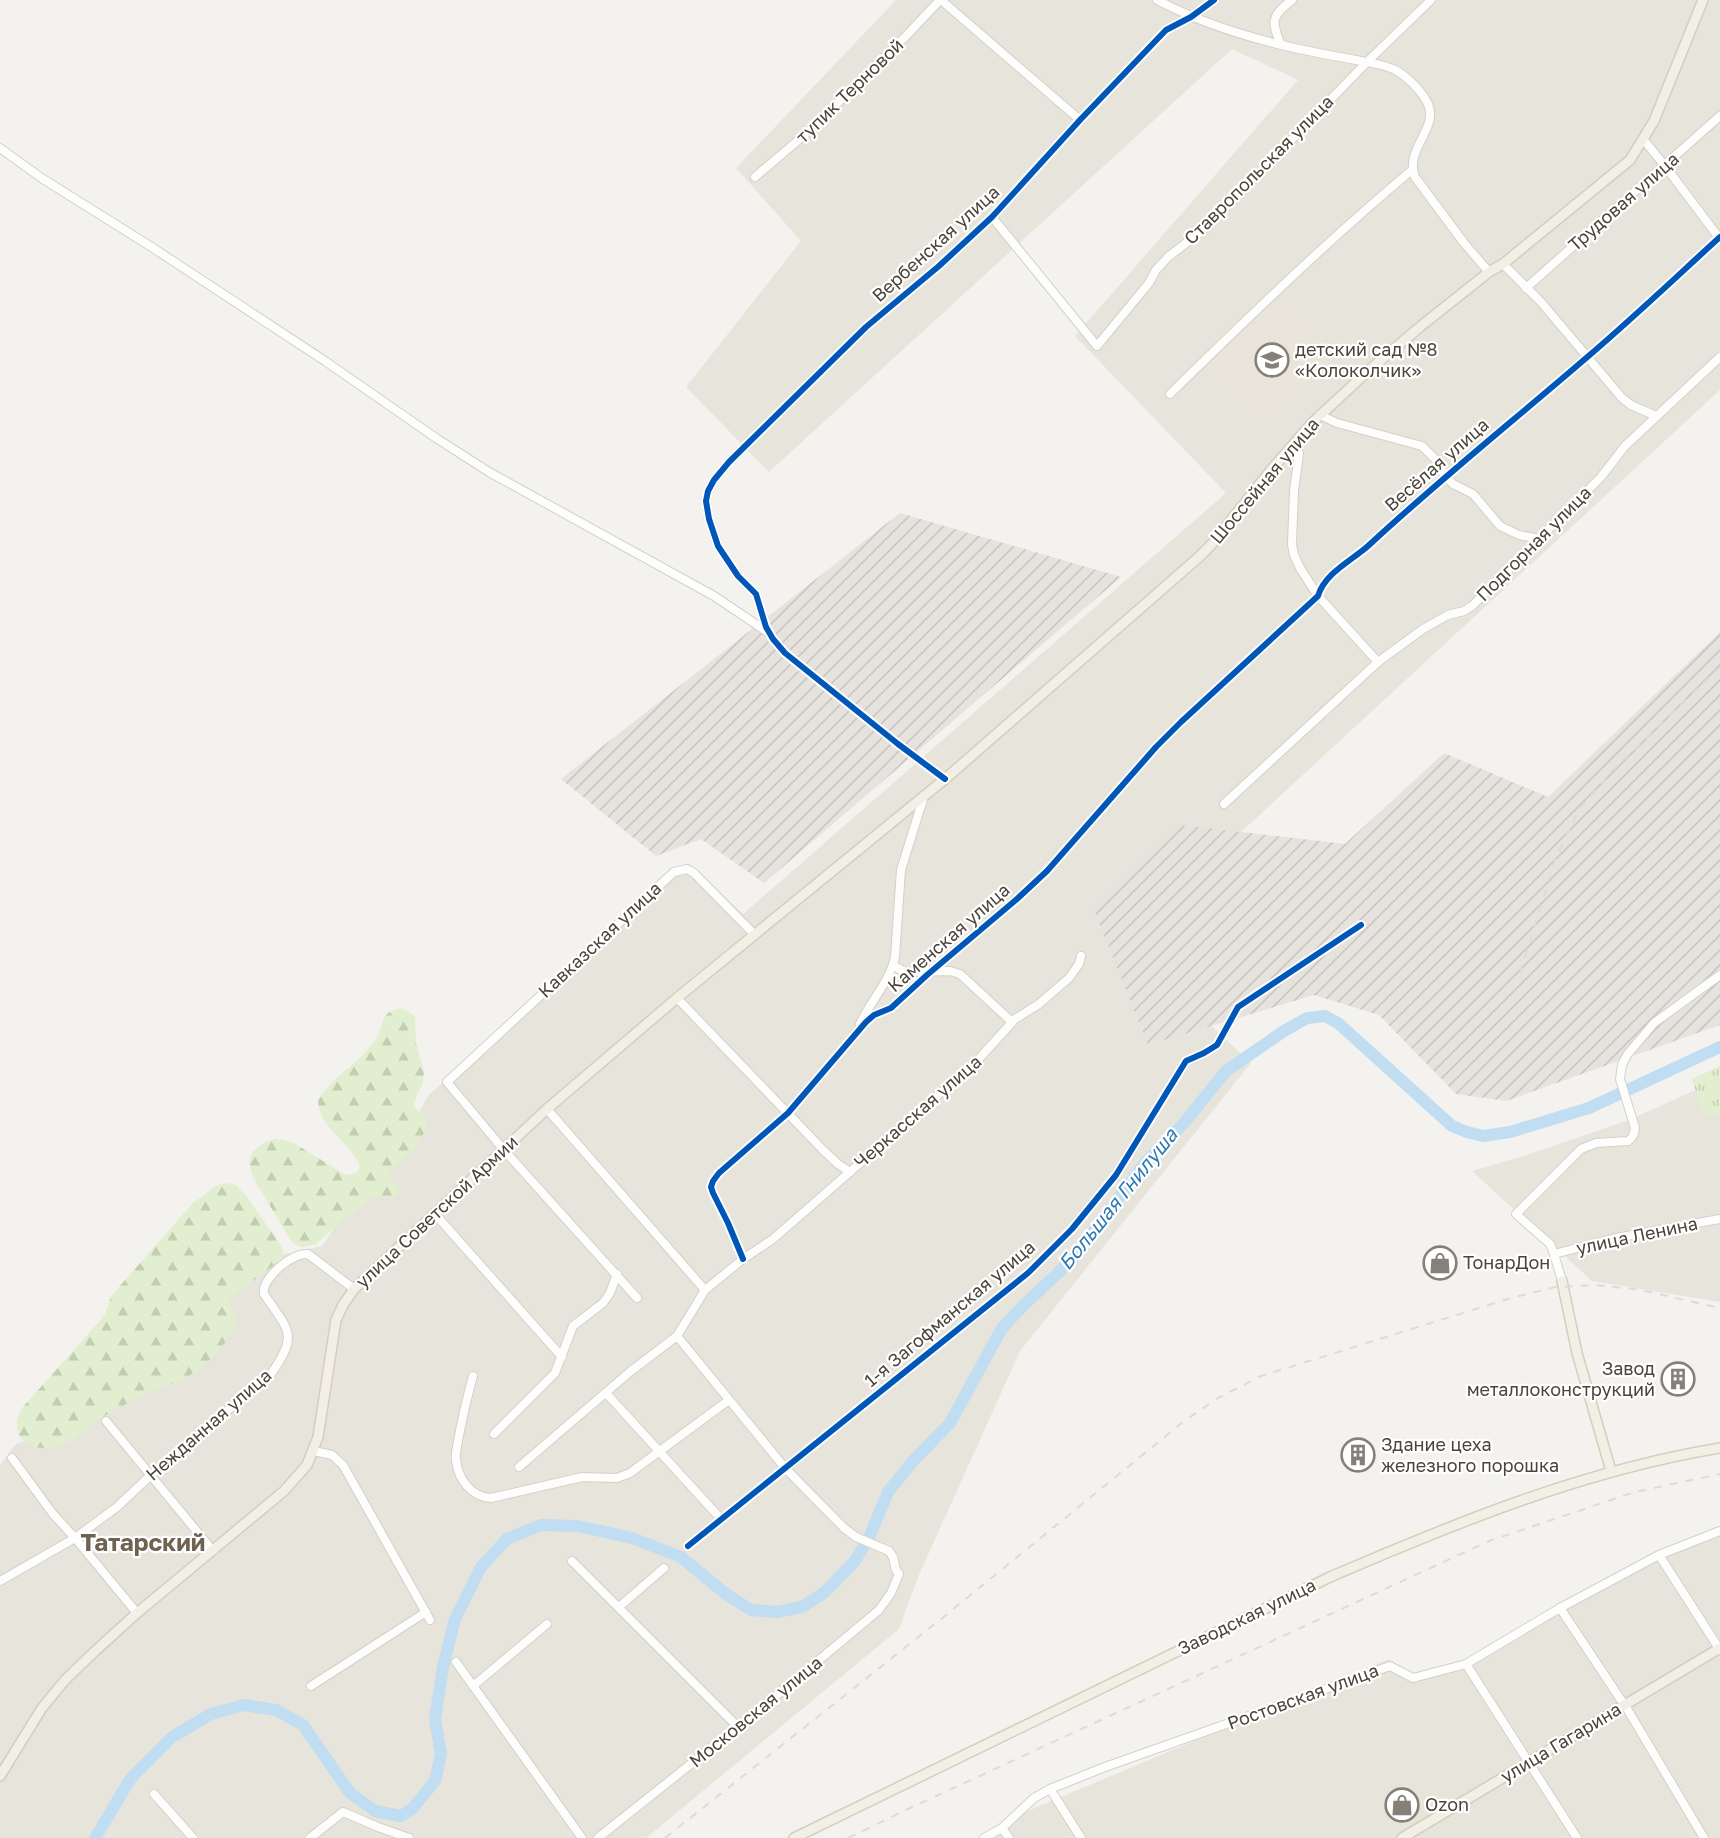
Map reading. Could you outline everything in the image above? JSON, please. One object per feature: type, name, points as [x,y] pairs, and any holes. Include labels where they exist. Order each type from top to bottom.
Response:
[{"type":"main road","name":"Шоссейная улица","points":[[888,826],[1199,557],[1320,416],[1404,341],[1630,160],[1654,121],[1703,0]]},
{"type":"main road","name":"улица Советской Армии","points":[[0,1776],[42,1708],[65,1680],[137,1613],[284,1491],[307,1465],[318,1437],[336,1320],[354,1289],[547,1109],[888,826]]},
{"type":"main road","points":[[1562,1281],[1576,1353],[1611,1471]]},
{"type":"main road","name":"Заводская улица","points":[[794,1838],[1330,1577],[1408,1543],[1524,1498],[1611,1471],[1720,1448]]},
{"type":"main road","name":"улица Гагарина","points":[[1402,1838],[1720,1649]]},
{"type":"street","name":"тупик Терновой","points":[[755,177],[808,132],[940,0],[1080,120]]},
{"type":"street","points":[[1157,0],[1191,17],[1281,45],[1383,65],[1400,72],[1430,106],[1429,120],[1412,162],[1412,170],[1428,196],[1464,243],[1490,272]]},
{"type":"street","name":"Вербенская улица","points":[[770,633],[756,594],[738,576],[718,546],[706,507],[708,491],[714,480],[729,462],[866,327],[939,266],[992,217],[1166,30],[1191,17],[1214,0]]},
{"type":"street","points":[[1281,45],[1274,24],[1275,16],[1292,0]]},
{"type":"street","name":"Ставропольская улица","points":[[992,217],[1097,346],[1168,257],[1207,227],[1431,0]]},
{"type":"street","name":"Трудовая улица","points":[[1526,288],[1720,116]]},
{"type":"street","points":[[1642,139],[1720,238]]},
{"type":"street","points":[[0,148],[43,179],[150,246],[489,472],[714,596],[770,633],[785,653],[898,744],[945,778]]},
{"type":"street","points":[[1170,394],[1264,302],[1373,202],[1412,170]]},
{"type":"street","name":"Весёлая улица","points":[[1181,722],[1318,596],[1328,578],[1445,476],[1587,358],[1720,238]]},
{"type":"street","points":[[1503,264],[1541,302],[1622,398],[1631,405],[1656,416]]},
{"type":"street","name":"Подгорная улица","points":[[1224,804],[1378,662],[1423,629],[1448,615],[1464,611],[1472,606],[1610,467],[1625,446],[1720,357]]},
{"type":"street","points":[[1320,416],[1337,423],[1422,446],[1437,461],[1445,476],[1454,484],[1473,494],[1500,526],[1519,535],[1540,539]]},
{"type":"street","points":[[1296,442],[1299,454],[1294,491],[1292,544],[1300,568],[1318,596],[1378,662]]},
{"type":"street","name":"Каменская улица","points":[[743,1259],[711,1187],[713,1180],[788,1113],[856,1031],[874,1015],[891,1008],[1047,871],[1155,747],[1181,722]]},
{"type":"street","points":[[856,1031],[893,966],[901,870],[924,796]]},
{"type":"street","name":"Кавказская улица","points":[[504,1150],[447,1082],[674,872],[687,869],[694,873],[756,935]]},
{"type":"street","name":"1-я Загофманская улица","points":[[688,1545],[1028,1273],[1072,1229],[1116,1175],[1186,1061],[1216,1045],[1238,1007],[1361,925]]},
{"type":"street","name":"Черкасская улица","points":[[677,1336],[705,1290],[743,1259],[773,1239],[977,1061],[1012,1022],[1039,1004],[1069,978],[1082,956]]},
{"type":"street","points":[[893,966],[906,972],[932,970],[950,971],[960,975],[1012,1022]]},
{"type":"street","points":[[1562,1281],[1550,1244],[1516,1215],[1581,1149],[1596,1143],[1632,1139],[1635,1128],[1620,1079],[1627,1055],[1661,1017],[1720,975]]},
{"type":"street","points":[[677,999],[838,1164],[850,1172]]},
{"type":"street","points":[[547,1109],[705,1290]]},
{"type":"street","points":[[504,1150],[637,1298]]},
{"type":"street","points":[[435,1215],[561,1357]]},
{"type":"street","name":"улица Ленина","points":[[1554,1254],[1616,1238],[1720,1220]]},
{"type":"street","name":"Нежданная улица","points":[[0,1581],[75,1538],[117,1507],[151,1475],[271,1374],[281,1359],[289,1333],[264,1294],[263,1288],[270,1276],[298,1255],[308,1254],[354,1289]]},
{"type":"street","points":[[494,1434],[555,1373],[573,1326],[603,1303],[610,1293],[616,1274]]},
{"type":"street","points":[[519,1467],[631,1371],[677,1336],[785,1468]]},
{"type":"street","points":[[473,1376],[464,1405],[456,1458],[461,1476],[470,1490],[483,1498],[582,1477],[617,1478],[630,1473],[729,1400]]},
{"type":"street","points":[[606,1392],[721,1519]]},
{"type":"street","points":[[106,1421],[213,1551]]},
{"type":"street","points":[[311,1686],[428,1616],[346,1470],[337,1458],[314,1451]]},
{"type":"street","points":[[12,1458],[53,1514],[137,1613]]},
{"type":"street","name":"Московская улица","points":[[598,1838],[738,1727],[879,1610],[891,1593],[899,1574],[889,1551],[844,1528],[785,1468]]},
{"type":"street","name":"Ростовская улица","points":[[984,1838],[1002,1828],[1034,1798],[1050,1789],[1105,1767],[1390,1666],[1413,1678],[1466,1664],[1560,1608],[1659,1555],[1720,1531]]},
{"type":"street","points":[[1659,1555],[1720,1649]]},
{"type":"street","points":[[572,1561],[738,1727]]},
{"type":"street","points":[[619,1607],[664,1568]]},
{"type":"street","points":[[1560,1608],[1623,1705],[1704,1838]]},
{"type":"street","points":[[473,1686],[548,1624]]},
{"type":"street","points":[[456,1662],[582,1838]]},
{"type":"street","points":[[1466,1664],[1577,1838]]},
{"type":"street","points":[[1050,1789],[1081,1838]]},
{"type":"street","points":[[154,1794],[193,1838]]},
{"type":"street","points":[[310,1838],[344,1812],[409,1838]]},
{"type":"street","points":[[1002,1828],[1010,1838]]},
{"type":"shaded area","points":[[896,0],[1720,0],[1720,390],[1241,832],[1180,826],[1148,1045],[1211,1026],[1251,1063],[1020,1351],[918,1577],[899,1629],[646,1838],[0,1838],[0,1465],[16,1444],[114,1410],[228,1290],[281,1255],[322,1246],[351,1203],[398,1150],[428,1096],[647,893],[688,863],[743,914],[1226,493],[1075,336],[1298,80],[1232,49],[769,472],[686,387],[801,241],[736,168]]},
{"type":"shaded area","name":"детский сад №8 «Колоколчик»","points":[[1285,294],[1338,352],[1261,422],[1206,367]]},
{"type":"shaded area","points":[[900,513],[1121,577],[764,883],[701,839],[656,856],[561,779]]},
{"type":"shaded area","points":[[1720,632],[1720,1025],[1506,1101],[1456,1094],[1379,1015],[1314,995],[1148,1045],[1092,905],[1180,825],[1345,844],[1444,753],[1548,797]]},
{"type":"shaded area","points":[[1720,1079],[1720,1302],[1592,1281],[1472,1171],[1629,1120]]},
{"type":"shaded area","points":[[1720,1531],[1720,1838],[977,1838],[1023,1813],[1389,1659],[1413,1678],[1472,1664],[1600,1587]]},
{"type":"green space","points":[[402,1008],[415,1016],[416,1043],[424,1071],[423,1083],[414,1105],[426,1118],[427,1128],[412,1152],[388,1175],[399,1189],[398,1195],[394,1198],[376,1196],[343,1220],[316,1244],[298,1246],[292,1242],[253,1178],[249,1161],[252,1152],[265,1142],[274,1139],[283,1140],[294,1143],[344,1174],[356,1173],[360,1166],[356,1157],[323,1119],[318,1100],[324,1091],[371,1046],[386,1015]]},
{"type":"green space","points":[[1720,1066],[1720,1116],[1703,1114],[1692,1079]]},
{"type":"green space","points":[[227,1183],[236,1185],[247,1197],[282,1247],[283,1252],[282,1259],[228,1302],[238,1320],[224,1345],[184,1379],[118,1408],[65,1444],[39,1448],[24,1441],[17,1427],[22,1408],[98,1323],[105,1314],[111,1296],[193,1203],[217,1185]]},
{"type":"waterway","name":"Большая Гнилуша","points":[[95,1838],[131,1778],[172,1737],[211,1714],[244,1705],[276,1710],[303,1725],[350,1793],[375,1811],[401,1816],[412,1809],[435,1781],[441,1754],[435,1719],[443,1667],[455,1619],[481,1567],[507,1539],[541,1525],[577,1526],[632,1538],[681,1557],[726,1594],[751,1610],[776,1612],[802,1607],[825,1592],[854,1562],[869,1538],[888,1492],[913,1461],[950,1423],[1002,1328],[1072,1260],[1145,1163],[1184,1123],[1226,1071],[1307,1018],[1325,1016],[1338,1023],[1452,1126],[1483,1136],[1510,1132],[1589,1108],[1720,1047]]},
{"type":"railway","points":[[1520,973],[1555,860],[1578,811],[1610,773],[1720,667]]},
{"type":"railway","points":[[665,1838],[946,1615],[1183,1422],[1218,1398],[1261,1376],[1511,1298],[1556,1287],[1596,1285],[1641,1290],[1720,1308]]},
{"type":"railway","points":[[848,1838],[1489,1541],[1635,1492],[1720,1474]]},
{"type":"cycle path","points":[[945,779],[785,653],[773,639],[766,627],[756,594],[738,576],[718,546],[709,519],[706,501],[708,491],[729,462],[866,327],[939,266],[992,217],[1166,30],[1191,17],[1214,0]]},
{"type":"cycle path","points":[[743,1259],[711,1187],[719,1173],[788,1113],[866,1022],[874,1015],[891,1008],[1047,871],[1156,747],[1318,596],[1332,574],[1368,546],[1602,344],[1720,237]]},
{"type":"cycle path","points":[[688,1546],[1028,1273],[1072,1229],[1116,1175],[1186,1061],[1217,1045],[1238,1007],[1361,925]]},
{"type":"place","name":"детский сад №8 «Колоколчик»","points":[[1272,360]]},
{"type":"place","name":"ТонарДон","points":[[1440,1263]]},
{"type":"place","name":"Завод металлоконструкций","points":[[1678,1379]]},
{"type":"place","name":"Здание цеха железного порошка","points":[[1358,1455]]},
{"type":"place","name":"Ozon","points":[[1402,1805]]},
{"type":"district","name":"Татарский","points":[[143,1543]]}]
